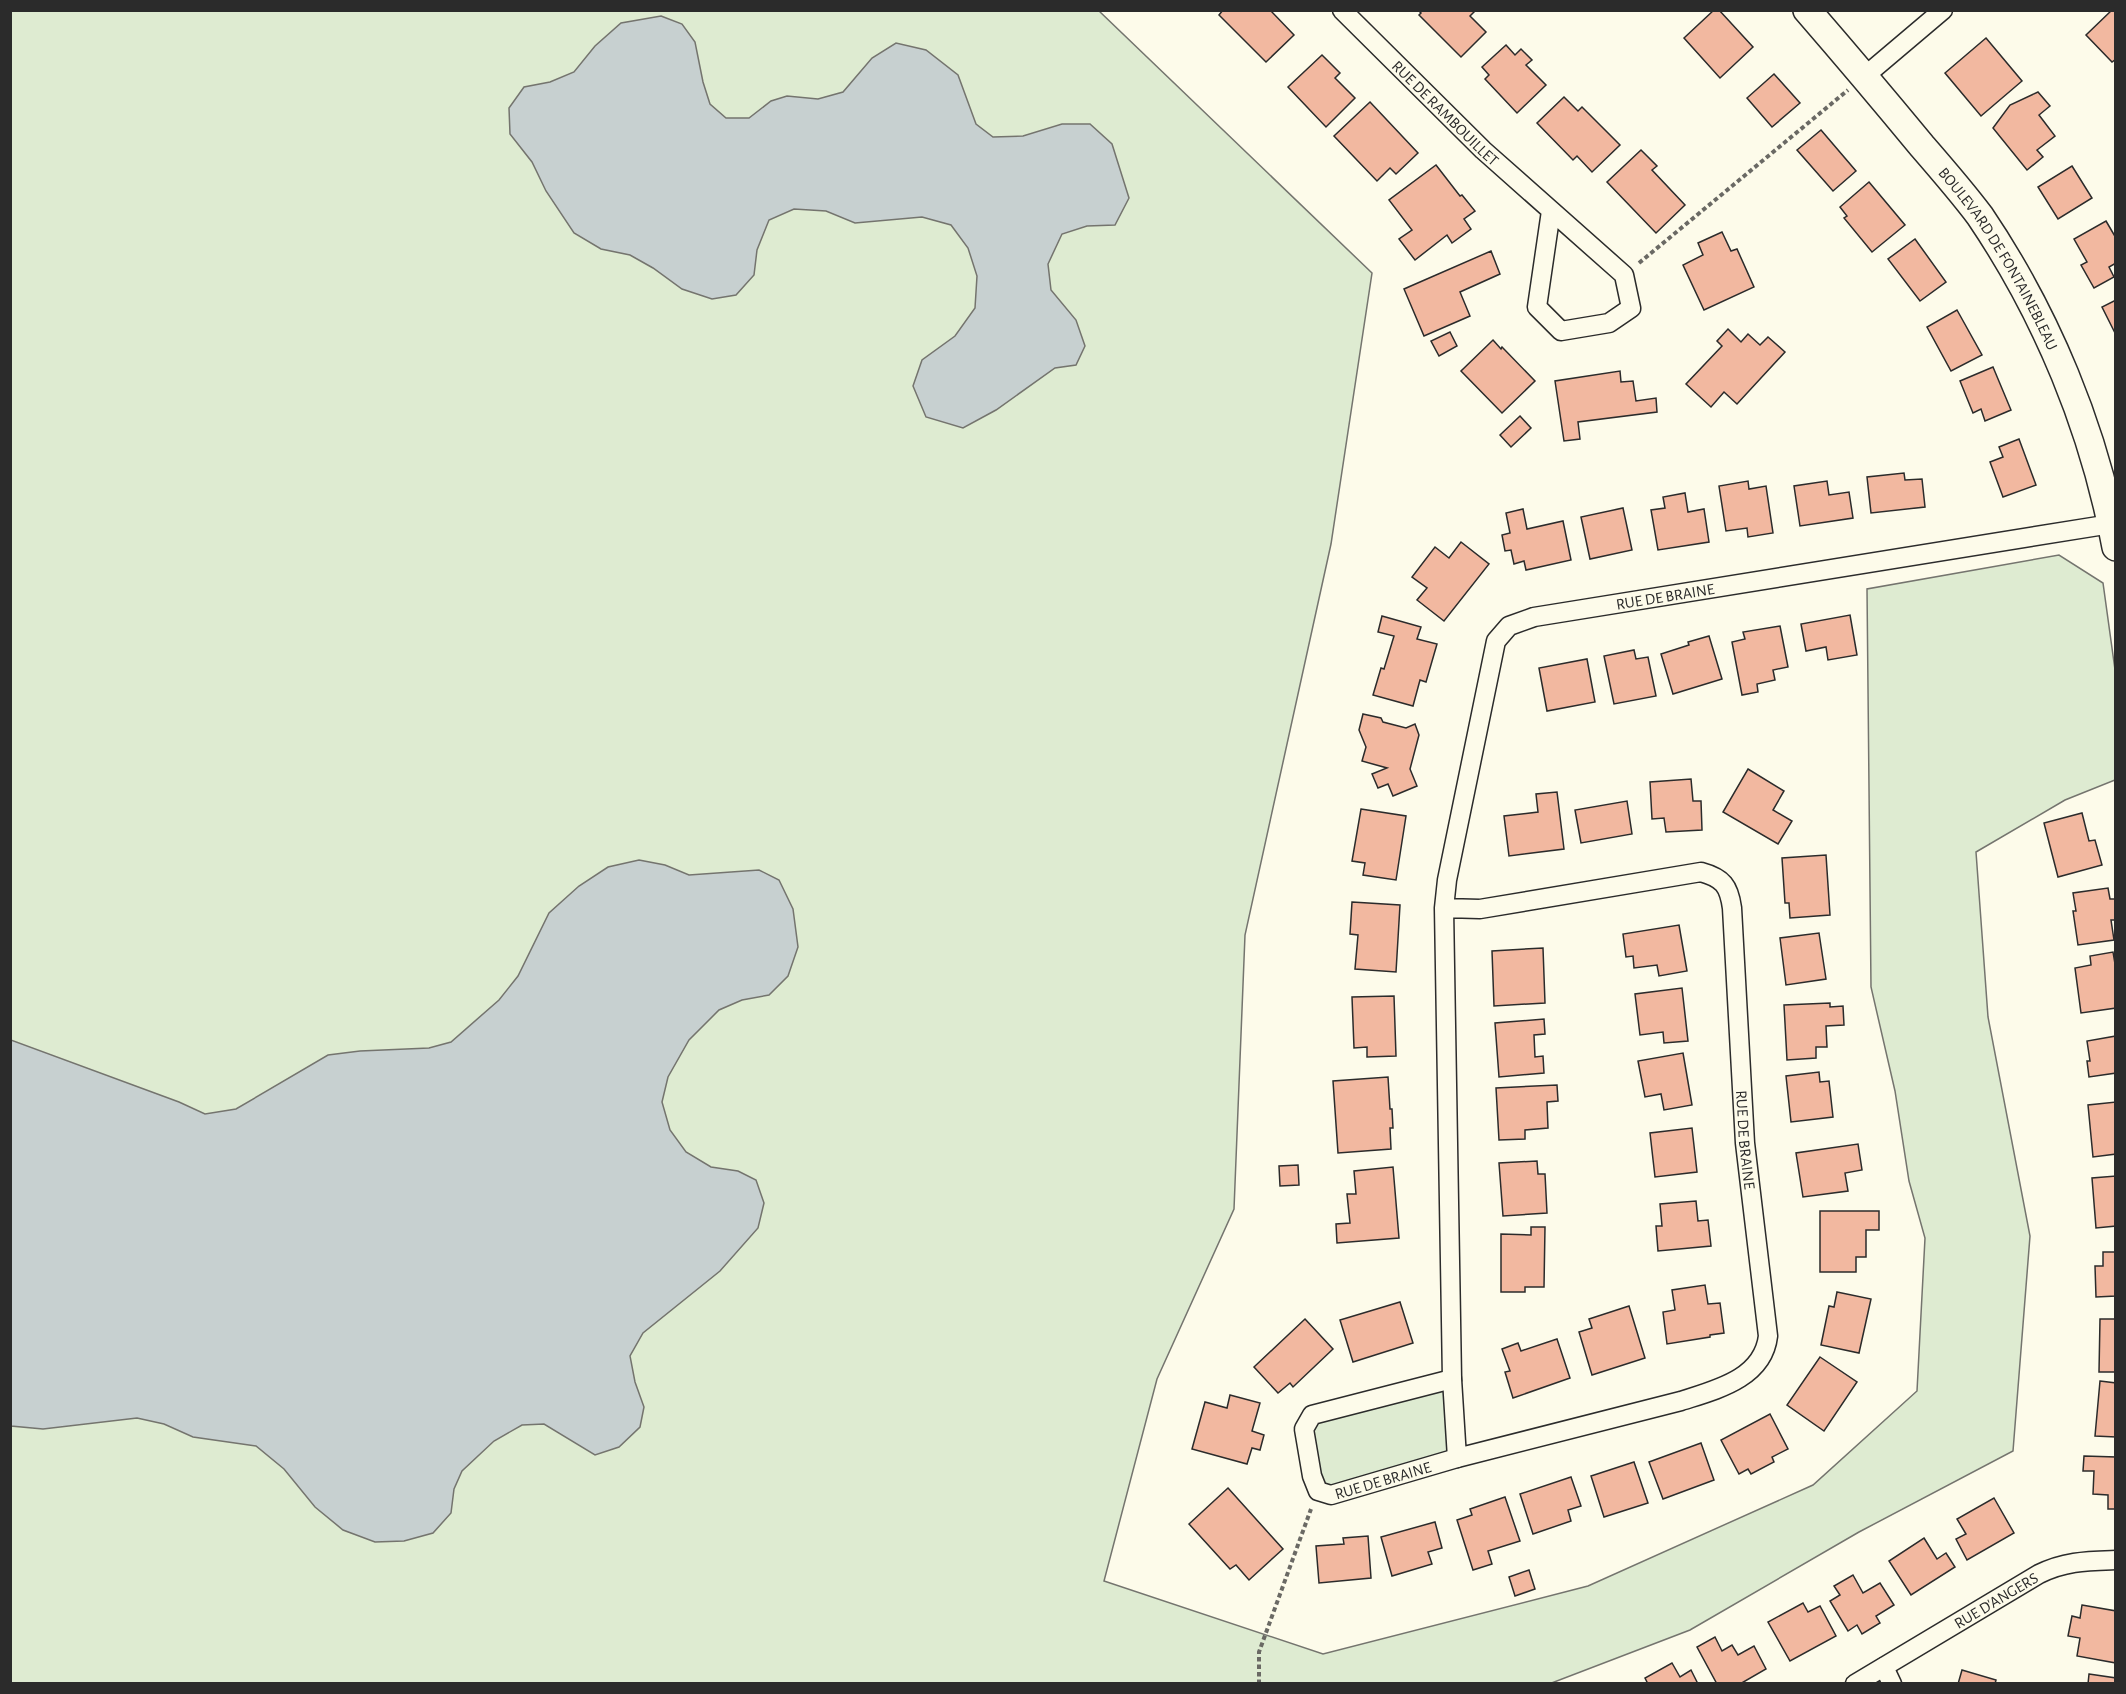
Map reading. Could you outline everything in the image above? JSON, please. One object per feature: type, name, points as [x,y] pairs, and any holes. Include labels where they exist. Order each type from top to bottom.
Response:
[{"type":"street","name":"RUE DE RAMBOUILLET","points":[[1342,10],[1483,150],[1624,275]]},
{"type":"street","name":"BOULEVARD DE FONTAINEBLEAU","points":[[1807,10],[1865,76],[1978,214],[2021,284],[2048,336],[2084,425],[2099,470],[2113,535]]},
{"type":"street","points":[[1865,76],[1943,10]]},
{"type":"street","points":[[1551,211],[1537,307],[1561,331],[1609,323],[1630,308],[1624,275]]},
{"type":"street","name":"RUE DE BRAINE","points":[[1457,1458],[1452,1379],[1444,908],[1447,880],[1496,641],[1509,626],[1534,617],[2113,535]]},
{"type":"street","name":"RUE DE BRAINE","points":[[1444,908],[1480,909],[1701,872],[1720,880],[1726,887],[1731,897],[1732,908],[1744,1143],[1768,1336],[1760,1361],[1749,1372],[1713,1390],[1681,1401],[1457,1458],[1331,1496],[1318,1491],[1312,1476],[1304,1430],[1312,1415],[1452,1379]]},
{"type":"street","name":"RUE D'ANGERS","points":[[1855,1683],[1888,1675],[2039,1574],[2057,1565],[2079,1561],[2115,1560]]},
{"type":"path","points":[[1624,275],[1865,76]]},
{"type":"path","points":[[1259,1683],[1259,1652],[1318,1491]]},
{"type":"green space","points":[[11,11],[1099,11],[1372,273],[1331,544],[1245,935],[1234,1209],[1157,1379],[1104,1581],[1323,1654],[1588,1586],[1813,1485],[1917,1391],[1925,1238],[1909,1181],[1895,1091],[1871,987],[1867,589],[2059,555],[2103,583],[2116,677],[2115,780],[2065,800],[1976,852],[1988,1017],[2030,1236],[2013,1451],[1859,1532],[1690,1630],[1549,1684],[11,1683]]},
{"type":"green space","points":[[1452,1379],[1457,1458],[1331,1495],[1312,1476],[1312,1415]]},
{"type":"shaded area","points":[[661,16],[682,24],[695,42],[710,104],[726,118],[749,118],[771,101],[787,96],[818,99],[843,92],[872,58],[896,43],[926,50],[958,75],[976,124],[993,137],[1023,136],[1062,124],[1090,124],[1112,144],[1129,198],[1115,225],[1087,226],[1062,234],[1048,264],[1051,290],[1076,320],[1085,346],[1076,365],[1055,368],[996,410],[963,428],[926,417],[913,386],[922,360],[955,336],[975,308],[977,276],[968,248],[951,225],[922,217],[855,223],[826,211],[794,209],[769,220],[757,250],[754,275],[736,295],[712,299],[682,289],[630,255],[601,249],[574,233],[546,191],[532,162],[510,134],[509,108],[524,87],[550,82],[574,72],[595,46],[621,23]]},
{"type":"shaded area","points":[[639,860],[665,865],[689,875],[759,870],[779,880],[793,909],[798,947],[788,976],[769,995],[742,1000],[719,1010],[689,1040],[668,1077],[662,1102],[670,1130],[686,1152],[711,1167],[738,1171],[756,1180],[764,1203],[758,1228],[720,1271],[643,1333],[630,1356],[635,1382],[644,1407],[640,1427],[619,1447],[595,1455],[544,1424],[522,1425],[494,1441],[462,1471],[454,1489],[451,1513],[433,1533],[404,1541],[375,1542],[343,1530],[315,1507],[284,1469],[256,1446],[193,1437],[164,1424],[137,1418],[43,1429],[11,1426],[11,1040],[179,1102],[205,1114],[236,1109],[328,1055],[429,1048],[451,1042],[499,1000],[518,976],[549,913],[579,886],[608,867]]},
{"type":"building","points":[[1223,10],[1270,10],[1294,35],[1266,62],[1219,15]]},
{"type":"building","points":[[1418,10],[1476,10],[1470,16],[1486,32],[1461,57],[1419,15],[1421,13]]},
{"type":"building","points":[[1714,10],[1719,10],[1753,47],[1720,78],[1684,38]]},
{"type":"building","points":[[2112,10],[2116,10],[2116,59],[2112,62],[2086,35]]},
{"type":"building","points":[[1986,38],[2022,81],[1981,116],[1945,73]]},
{"type":"building","points":[[1506,45],[1515,55],[1521,49],[1532,60],[1526,65],[1546,85],[1517,113],[1485,79],[1489,75],[1482,67]]},
{"type":"building","points":[[1322,55],[1340,73],[1335,78],[1355,98],[1326,127],[1288,87]]},
{"type":"building","points":[[1774,74],[1800,103],[1772,127],[1747,98]]},
{"type":"building","points":[[2038,92],[2050,106],[2039,115],[2055,136],[2037,150],[2043,157],[2027,170],[1993,128],[2010,105]]},
{"type":"building","points":[[1564,97],[1578,111],[1582,107],[1620,145],[1592,172],[1577,156],[1573,160],[1537,123]]},
{"type":"building","points":[[1370,102],[1418,153],[1396,174],[1390,168],[1377,181],[1334,136]]},
{"type":"building","points":[[1821,130],[1856,171],[1833,191],[1797,150]]},
{"type":"building","points":[[1641,150],[1657,166],[1652,170],[1685,205],[1656,233],[1607,182]]},
{"type":"building","points":[[1436,165],[1475,211],[1464,219],[1471,229],[1452,243],[1447,235],[1415,260],[1399,239],[1412,230],[1389,200]]},
{"type":"building","points":[[2072,166],[2092,198],[2058,219],[2038,187]]},
{"type":"building","points":[[1869,182],[1905,225],[1872,252],[1844,218],[1847,216],[1840,207]]},
{"type":"building","points":[[2106,221],[2116,238],[2116,263],[2109,267],[2114,277],[2094,288],[2081,265],[2087,262],[2074,239]]},
{"type":"building","points":[[1722,232],[1731,251],[1737,249],[1754,287],[1704,310],[1683,265],[1703,255],[1698,243]]},
{"type":"building","points":[[1915,239],[1946,282],[1920,301],[1888,259]]},
{"type":"building","points":[[1491,251],[1500,274],[1460,292],[1470,316],[1424,336],[1404,289]]},
{"type":"building","points":[[2116,300],[2116,335],[2102,307]]},
{"type":"building","points":[[1957,310],[1982,355],[1951,371],[1927,327]]},
{"type":"building","points":[[1728,329],[1741,342],[1748,334],[1760,345],[1768,337],[1785,352],[1737,404],[1724,392],[1711,407],[1686,384],[1722,346],[1717,341]]},
{"type":"building","points":[[1450,332],[1457,346],[1439,356],[1431,341]]},
{"type":"building","points":[[1493,340],[1535,381],[1502,413],[1461,371]]},
{"type":"building","points":[[1993,367],[2011,410],[1985,421],[1981,409],[1973,413],[1960,381]]},
{"type":"building","points":[[1620,371],[1621,382],[1633,381],[1636,401],[1656,398],[1657,412],[1578,422],[1580,439],[1564,441],[1555,381]]},
{"type":"building","points":[[1520,416],[1531,428],[1511,447],[1500,435]]},
{"type":"building","points":[[2019,439],[2036,485],[2003,497],[1990,462],[2003,457],[1999,447]]},
{"type":"building","points":[[1904,473],[1905,480],[1922,479],[1925,507],[1871,513],[1867,477]]},
{"type":"building","points":[[1748,481],[1749,489],[1766,486],[1773,533],[1748,537],[1747,528],[1726,531],[1719,486]]},
{"type":"building","points":[[1827,481],[1829,495],[1849,492],[1853,518],[1800,526],[1794,486]]},
{"type":"building","points":[[1685,493],[1688,512],[1704,509],[1709,542],[1658,550],[1651,510],[1665,508],[1663,497]]},
{"type":"building","points":[[1623,508],[1632,550],[1590,559],[1581,517]]},
{"type":"building","points":[[1523,509],[1527,529],[1563,521],[1571,560],[1526,570],[1524,561],[1514,564],[1511,550],[1505,551],[1502,535],[1510,533],[1506,513]]},
{"type":"building","points":[[1461,542],[1489,564],[1444,621],[1417,600],[1427,588],[1412,577],[1435,547],[1449,558]]},
{"type":"building","points":[[1850,615],[1857,655],[1828,660],[1826,647],[1806,651],[1801,624]]},
{"type":"building","points":[[1382,616],[1421,627],[1417,639],[1437,644],[1426,682],[1420,680],[1413,706],[1373,695],[1394,636],[1378,632]]},
{"type":"building","points":[[1780,626],[1788,667],[1773,670],[1775,680],[1757,684],[1758,692],[1742,695],[1732,642],[1745,639],[1743,632]]},
{"type":"building","points":[[1709,636],[1722,679],[1673,694],[1661,654]]},
{"type":"building","points":[[1634,650],[1636,659],[1648,657],[1656,696],[1614,704],[1604,656]]},
{"type":"building","points":[[1587,659],[1595,702],[1547,711],[1539,668]]},
{"type":"building","points":[[1363,714],[1406,728],[1415,724],[1419,735],[1410,769],[1417,786],[1393,796],[1388,784],[1378,788],[1372,774],[1387,768],[1362,761],[1366,747],[1359,730]]},
{"type":"building","points":[[1748,769],[1784,791],[1773,810],[1792,821],[1778,844],[1723,812]]},
{"type":"building","points":[[1691,779],[1693,801],[1701,801],[1702,830],[1666,832],[1664,818],[1652,819],[1650,782]]},
{"type":"building","points":[[1557,792],[1564,849],[1509,856],[1504,816],[1538,812],[1536,794]]},
{"type":"building","points":[[1627,801],[1632,834],[1581,843],[1575,810]]},
{"type":"building","points":[[1361,809],[1406,816],[1396,880],[1363,875],[1365,863],[1352,861]]},
{"type":"building","points":[[2082,813],[2089,841],[2095,840],[2102,865],[2058,877],[2044,823]]},
{"type":"building","points":[[1826,855],[1830,915],[1790,918],[1789,903],[1785,903],[1782,858]]},
{"type":"building","points":[[2108,888],[2110,899],[2116,899],[2116,920],[2111,920],[2114,940],[2078,945],[2073,893]]},
{"type":"building","points":[[1352,902],[1400,905],[1396,972],[1355,969],[1358,935],[1350,934]]},
{"type":"building","points":[[1679,925],[1687,971],[1659,976],[1657,965],[1634,968],[1633,956],[1626,957],[1623,934]]},
{"type":"building","points":[[1819,933],[1826,979],[1786,985],[1780,938]]},
{"type":"building","points":[[1543,948],[1545,1003],[1494,1006],[1492,951]]},
{"type":"building","points":[[2113,952],[2116,970],[2116,1008],[2081,1013],[2075,968],[2091,965],[2090,956]]},
{"type":"building","points":[[1682,988],[1688,1041],[1664,1043],[1663,1032],[1640,1035],[1635,994]]},
{"type":"building","points":[[1394,996],[1396,1056],[1367,1057],[1367,1047],[1354,1048],[1352,997]]},
{"type":"building","points":[[1830,1003],[1830,1007],[1843,1006],[1844,1025],[1826,1026],[1827,1047],[1816,1047],[1816,1058],[1787,1060],[1784,1005]]},
{"type":"building","points":[[1544,1019],[1545,1034],[1534,1035],[1535,1057],[1543,1056],[1544,1073],[1499,1077],[1495,1023]]},
{"type":"building","points":[[2116,1036],[2116,1073],[2089,1077],[2087,1061],[2090,1061],[2087,1041]]},
{"type":"building","points":[[1683,1053],[1692,1105],[1664,1110],[1661,1094],[1645,1097],[1638,1061]]},
{"type":"building","points":[[1819,1072],[1820,1082],[1829,1081],[1833,1117],[1791,1122],[1786,1076]]},
{"type":"building","points":[[1388,1077],[1393,1128],[1390,1128],[1391,1149],[1338,1153],[1333,1081]]},
{"type":"building","points":[[1557,1085],[1558,1101],[1547,1102],[1548,1128],[1525,1130],[1525,1139],[1499,1140],[1496,1088]]},
{"type":"building","points":[[2116,1102],[2116,1154],[2093,1157],[2088,1105]]},
{"type":"building","points":[[1692,1128],[1697,1172],[1655,1177],[1650,1133]]},
{"type":"building","points":[[1858,1144],[1862,1170],[1845,1173],[1848,1191],[1803,1197],[1796,1153]]},
{"type":"building","points":[[1537,1161],[1538,1174],[1545,1174],[1547,1213],[1503,1216],[1499,1163]]},
{"type":"building","points":[[1298,1165],[1299,1185],[1280,1186],[1279,1166]]},
{"type":"building","points":[[1393,1167],[1399,1238],[1337,1243],[1336,1224],[1350,1223],[1347,1194],[1356,1194],[1354,1171]]},
{"type":"building","points":[[2116,1176],[2116,1226],[2096,1228],[2092,1178]]},
{"type":"building","points":[[1696,1201],[1698,1221],[1708,1220],[1711,1246],[1658,1251],[1656,1226],[1662,1226],[1660,1204]]},
{"type":"building","points":[[1820,1211],[1879,1211],[1879,1230],[1866,1230],[1866,1257],[1856,1257],[1856,1272],[1820,1272]]},
{"type":"building","points":[[1531,1227],[1545,1227],[1544,1287],[1525,1287],[1525,1292],[1501,1292],[1501,1234],[1531,1235]]},
{"type":"building","points":[[2115,1245],[2116,1296],[2096,1297],[2095,1266],[2103,1266],[2103,1252],[2115,1252]]},
{"type":"building","points":[[1705,1285],[1708,1304],[1720,1303],[1724,1333],[1667,1344],[1663,1312],[1675,1310],[1672,1290]]},
{"type":"building","points":[[1837,1292],[1871,1299],[1859,1353],[1821,1345],[1829,1306],[1834,1307]]},
{"type":"building","points":[[1400,1302],[1413,1343],[1353,1362],[1340,1320]]},
{"type":"building","points":[[1629,1306],[1645,1358],[1592,1375],[1579,1332],[1592,1328],[1589,1319]]},
{"type":"building","points":[[1305,1319],[1333,1349],[1293,1387],[1290,1383],[1278,1393],[1254,1367]]},
{"type":"building","points":[[2100,1319],[2116,1319],[2116,1372],[2099,1372]]},
{"type":"building","points":[[1557,1339],[1570,1378],[1513,1398],[1505,1372],[1510,1371],[1502,1349],[1518,1343],[1521,1351]]},
{"type":"building","points":[[1820,1357],[1857,1382],[1824,1431],[1787,1405]]},
{"type":"building","points":[[2100,1381],[2116,1383],[2116,1437],[2095,1436]]},
{"type":"building","points":[[1230,1395],[1260,1403],[1252,1431],[1264,1435],[1260,1450],[1252,1448],[1247,1464],[1192,1449],[1205,1402],[1227,1408]]},
{"type":"building","points":[[1770,1414],[1788,1449],[1772,1457],[1774,1462],[1751,1474],[1748,1469],[1739,1474],[1721,1440]]},
{"type":"building","points":[[1701,1443],[1714,1480],[1663,1499],[1649,1462]]},
{"type":"building","points":[[2084,1456],[2116,1457],[2116,1509],[2108,1509],[2108,1495],[2093,1494],[2094,1471],[2083,1471]]},
{"type":"building","points":[[1634,1462],[1648,1503],[1604,1517],[1591,1476]]},
{"type":"building","points":[[1571,1477],[1581,1506],[1568,1510],[1571,1521],[1533,1534],[1520,1494]]},
{"type":"building","points":[[1228,1488],[1283,1549],[1249,1580],[1236,1565],[1230,1569],[1189,1524]]},
{"type":"building","points":[[1505,1497],[1520,1541],[1488,1551],[1492,1564],[1473,1570],[1457,1520],[1472,1515],[1470,1509]]},
{"type":"building","points":[[1994,1498],[2014,1533],[1967,1560],[1956,1539],[1966,1534],[1957,1519]]},
{"type":"building","points":[[1435,1522],[1442,1548],[1428,1552],[1432,1564],[1392,1576],[1381,1537]]},
{"type":"building","points":[[1368,1536],[1371,1578],[1319,1583],[1316,1546],[1344,1544],[1343,1538]]},
{"type":"building","points":[[1924,1538],[1937,1559],[1946,1553],[1955,1567],[1911,1595],[1889,1561]]},
{"type":"building","points":[[1529,1570],[1535,1589],[1515,1596],[1509,1577]]},
{"type":"building","points":[[1853,1575],[1863,1593],[1880,1583],[1894,1605],[1876,1616],[1880,1623],[1862,1634],[1857,1625],[1848,1631],[1830,1601],[1840,1595],[1834,1586]]},
{"type":"building","points":[[1803,1603],[1808,1612],[1820,1606],[1836,1636],[1790,1661],[1768,1622]]},
{"type":"building","points":[[2082,1605],[2116,1611],[2116,1663],[2077,1656],[2080,1638],[2068,1636],[2072,1616],[2080,1618]]},
{"type":"building","points":[[1715,1637],[1722,1651],[1732,1645],[1738,1655],[1754,1646],[1766,1669],[1740,1684],[1717,1684],[1697,1647]]},
{"type":"building","points":[[1672,1663],[1680,1677],[1691,1670],[1698,1684],[1648,1684],[1645,1678]]},
{"type":"building","points":[[1962,1670],[1996,1680],[1995,1684],[1958,1684]]},
{"type":"building","points":[[2089,1674],[2116,1678],[2116,1684],[2088,1684]]}]
